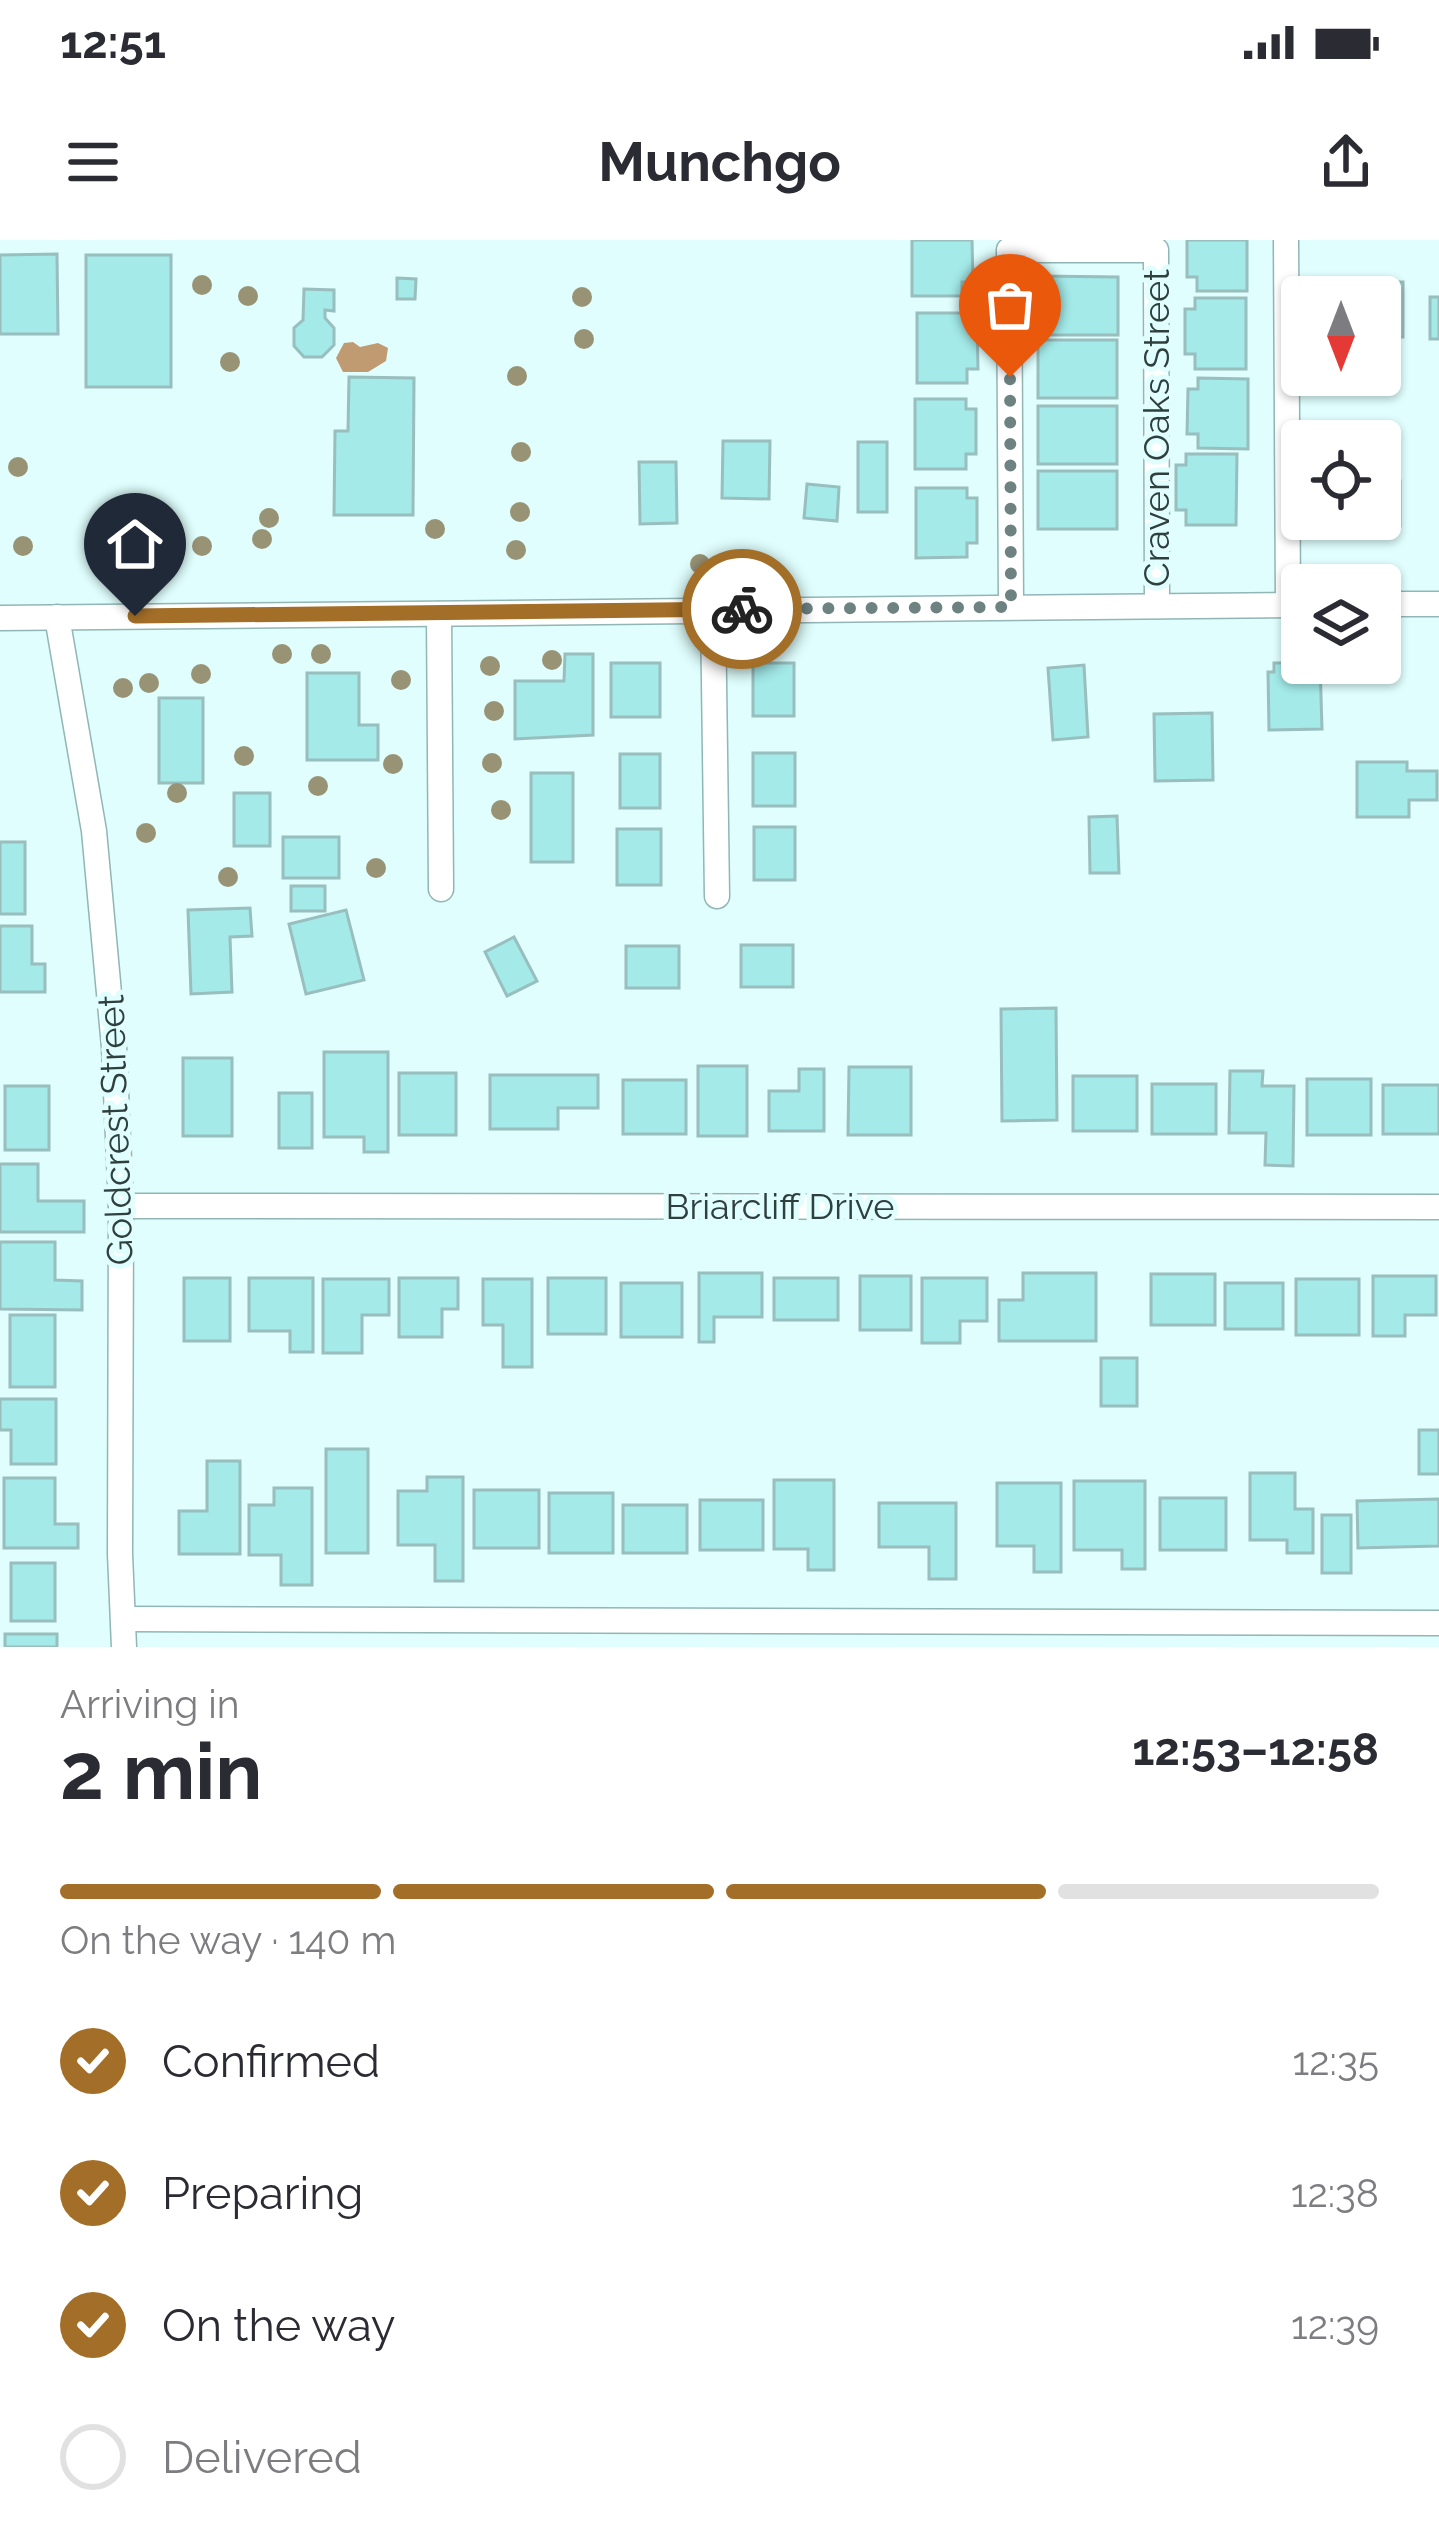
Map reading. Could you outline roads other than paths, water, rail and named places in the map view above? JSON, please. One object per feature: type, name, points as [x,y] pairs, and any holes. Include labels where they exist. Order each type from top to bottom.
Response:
[{"type":"street","points":[[1286,240],[1294,564]]},
{"type":"street","name":"Craven Oaks Street","points":[[1011,607],[1010,250],[1156,250],[1157,606]]},
{"type":"street","points":[[1401,604],[1439,604]]},
{"type":"street","points":[[0,617],[1281,605]]},
{"type":"street","points":[[713,610],[717,896]]},
{"type":"street","points":[[439,614],[441,890]]},
{"type":"street","name":"Goldcrest Street","points":[[57,616],[94,831],[106,941],[122,1206],[124,1647]]},
{"type":"street","name":"Briarcliff Drive","points":[[122,1206],[1439,1207]]},
{"type":"street","points":[[124,1619],[1439,1623]]}]
